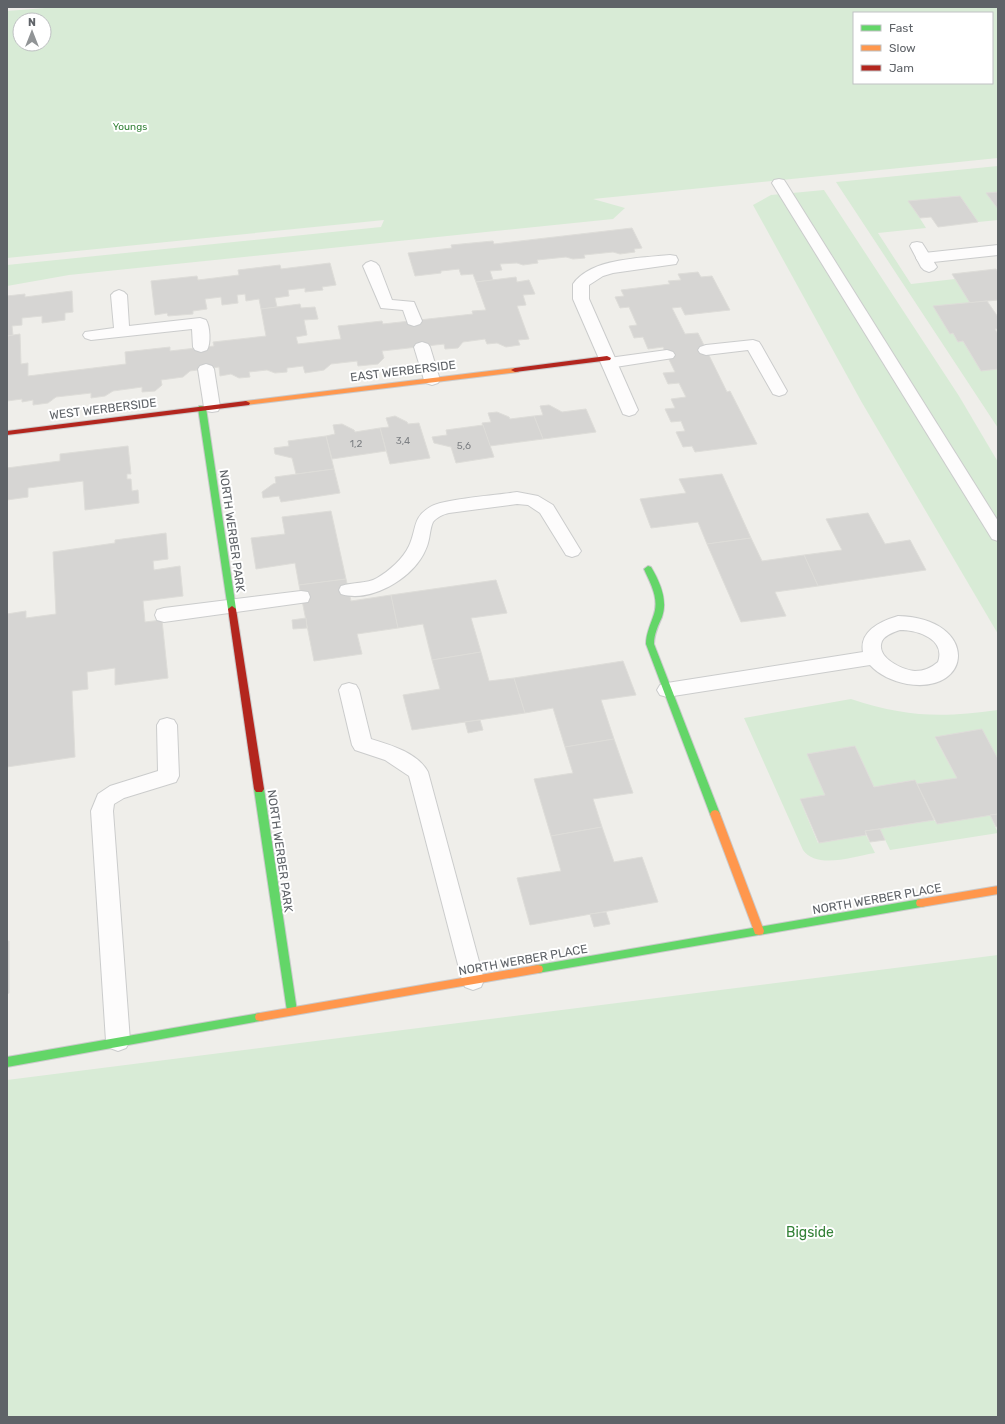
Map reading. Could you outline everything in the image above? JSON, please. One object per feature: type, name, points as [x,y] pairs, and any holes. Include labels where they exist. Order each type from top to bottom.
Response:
[{"type":"street","points":[[923,257],[998,250]]},
{"type":"street","points":[[630,410],[581,299],[580,288],[582,281],[591,274],[603,270],[670,260]]},
{"type":"street","name":"EAST WERBERSIDE","points":[[207,408],[608,360]]},
{"type":"street","name":"WEST WERBERSIDE","points":[[7,433],[207,408]]},
{"type":"street","name":"NORTH WERBER PARK","points":[[207,408],[231,607],[292,1011]]},
{"type":"street","points":[[648,569],[660,604],[659,612],[650,630],[649,639],[759,931]]},
{"type":"street","name":"NORTH WERBER PLACE","points":[[292,1011],[998,890]]},
{"type":"street","points":[[7,1062],[292,1011]]},
{"type":"lane","points":[[780,184],[998,535]]},
{"type":"lane","points":[[371,266],[386,305],[409,305],[414,321]]},
{"type":"lane","points":[[119,295],[122,332]]},
{"type":"lane","points":[[91,335],[200,323],[201,348]]},
{"type":"lane","points":[[706,350],[754,345],[778,391]]},
{"type":"lane","points":[[422,346],[432,380]]},
{"type":"lane","points":[[608,360],[667,355]]},
{"type":"lane","points":[[206,368],[207,408]]},
{"type":"lane","points":[[348,590],[371,587],[383,583],[400,570],[413,556],[419,544],[425,520],[437,510],[449,506],[517,498],[532,500],[547,508],[572,551]]},
{"type":"lane","points":[[164,615],[301,597]]},
{"type":"lane","points":[[667,690],[874,657]]},
{"type":"lane","points":[[349,690],[362,745],[391,754],[410,765],[418,772],[473,980]]},
{"type":"lane","points":[[118,1041],[102,811],[106,800],[117,792],[169,776],[167,725]]},
{"type":"green space","name":"Youngs","points":[[58,7],[998,7],[998,158],[593,199],[625,208],[613,219],[69,275],[7,286],[7,265],[381,227],[384,220],[7,258],[7,11]]},
{"type":"green space","points":[[998,166],[998,192],[986,193],[998,209],[998,220],[978,222],[960,196],[909,201],[926,228],[878,233],[911,284],[955,279],[970,303],[950,334],[953,333],[958,342],[963,341],[981,371],[998,369],[998,428],[836,182]]},
{"type":"green space","points":[[824,190],[959,396],[998,462],[998,634],[861,401],[753,205],[771,195]]},
{"type":"green space","points":[[851,699],[889,709],[924,714],[941,715],[978,713],[998,710],[998,759],[982,729],[935,738],[957,778],[917,784],[914,780],[874,787],[855,746],[807,754],[825,795],[800,800],[818,843],[866,835],[875,853],[847,859],[826,861],[809,856],[803,850],[744,718]]},
{"type":"green space","points":[[990,815],[998,833],[890,850],[880,829],[934,820],[937,824]]},
{"type":"green space","name":"Bigside","points":[[998,955],[998,1417],[7,1417],[7,1080]]},
{"type":"building","points":[[998,192],[998,209],[986,193]]},
{"type":"building","points":[[960,196],[978,222],[938,227],[931,217],[920,218],[908,201]]},
{"type":"building","points":[[632,228],[642,248],[634,249],[635,252],[620,254],[613,252],[584,255],[585,258],[573,259],[566,257],[537,260],[538,263],[523,265],[517,263],[500,264],[502,270],[490,271],[493,280],[476,282],[473,274],[461,275],[459,269],[415,276],[408,253],[452,248],[451,245],[493,241],[494,244]]},
{"type":"building","points":[[330,263],[336,285],[322,287],[323,290],[305,292],[305,288],[288,290],[289,296],[275,298],[277,307],[261,309],[259,299],[246,301],[245,294],[237,295],[238,303],[222,305],[221,297],[205,299],[207,309],[193,311],[193,314],[168,316],[167,313],[155,315],[151,281],[197,276],[198,280],[239,275],[238,270],[280,265],[281,269]]},
{"type":"building","points":[[996,269],[998,272],[998,300],[970,303],[952,274]]},
{"type":"building","points":[[698,272],[701,277],[712,276],[730,310],[685,315],[681,307],[672,308],[685,334],[698,333],[727,392],[730,391],[757,444],[695,452],[692,446],[683,447],[676,432],[685,431],[681,421],[671,422],[665,409],[675,408],[671,399],[686,397],[679,383],[668,384],[663,373],[675,372],[663,347],[648,349],[643,337],[634,338],[629,326],[637,325],[629,307],[620,308],[615,297],[624,296],[621,290],[670,284],[668,281],[681,280],[678,274]]},
{"type":"building","points":[[516,277],[517,282],[529,280],[535,294],[523,295],[526,305],[517,306],[529,339],[518,340],[520,345],[506,347],[497,343],[487,344],[485,339],[463,342],[458,348],[445,349],[444,344],[382,351],[384,358],[378,364],[358,366],[357,361],[331,364],[324,370],[305,373],[303,366],[287,368],[287,372],[275,373],[267,370],[249,372],[250,377],[239,378],[231,374],[220,376],[219,367],[190,371],[183,377],[161,380],[162,385],[155,391],[142,392],[142,387],[113,391],[105,396],[91,398],[91,393],[56,397],[48,403],[33,405],[33,400],[22,402],[22,399],[7,401],[7,336],[20,334],[21,364],[28,363],[28,376],[126,364],[125,352],[170,347],[170,351],[214,346],[213,342],[266,336],[261,309],[300,304],[301,308],[315,307],[318,319],[304,320],[307,335],[296,337],[298,344],[341,339],[338,326],[382,321],[383,324],[473,314],[472,311],[486,310],[476,282]]},
{"type":"building","points":[[72,291],[73,312],[65,313],[65,320],[42,323],[42,316],[22,318],[22,325],[12,326],[13,335],[7,336],[7,296],[25,294],[25,297]]},
{"type":"building","points":[[987,301],[998,317],[998,329],[995,329],[998,334],[998,369],[981,371],[963,341],[958,342],[953,333],[950,334],[933,306]]},
{"type":"building","points":[[549,405],[562,412],[586,409],[596,432],[543,439],[534,416],[543,415],[540,406]]},
{"type":"building","points":[[497,412],[509,417],[510,419],[534,416],[543,439],[490,446],[482,423],[491,422],[488,413]]},
{"type":"building","points":[[395,416],[408,424],[419,423],[430,458],[390,464],[380,428],[389,427],[386,418]]},
{"type":"building","points":[[342,424],[355,432],[380,428],[386,451],[332,459],[326,436],[335,434],[333,425]]},
{"type":"building","points":[[483,425],[494,457],[456,463],[451,447],[434,443],[432,437],[447,435],[446,430]]},
{"type":"building","points":[[326,436],[334,469],[296,474],[292,458],[275,454],[274,448],[289,446],[288,441]]},
{"type":"building","points":[[128,446],[131,474],[127,474],[127,479],[131,479],[132,491],[138,490],[139,503],[85,510],[83,481],[28,488],[28,497],[7,500],[7,468],[60,461],[60,454]]},
{"type":"building","points":[[334,469],[340,493],[281,502],[279,496],[263,498],[262,492],[276,483],[275,477]]},
{"type":"building","points":[[722,474],[751,538],[707,544],[698,522],[651,528],[640,499],[686,493],[679,479]]},
{"type":"building","points":[[331,511],[346,579],[299,585],[295,563],[256,569],[251,538],[285,534],[282,517]]},
{"type":"building","points":[[868,513],[885,544],[910,540],[926,570],[818,586],[804,555],[842,550],[826,519]]},
{"type":"building","points":[[166,533],[168,559],[153,561],[154,570],[180,566],[183,596],[143,601],[145,622],[162,620],[168,678],[115,685],[115,668],[87,672],[88,689],[72,691],[75,757],[7,767],[7,614],[26,611],[26,618],[56,614],[53,552],[115,543],[115,540]]},
{"type":"building","points":[[751,538],[762,561],[804,555],[818,586],[775,592],[786,616],[741,622],[707,544]]},
{"type":"building","points":[[346,579],[351,601],[391,595],[398,628],[357,634],[362,654],[314,661],[299,585]]},
{"type":"building","points":[[496,580],[507,613],[471,618],[481,652],[432,660],[423,624],[398,628],[391,595]]},
{"type":"building","points":[[306,618],[307,628],[293,629],[292,620]]},
{"type":"building","points":[[481,652],[489,681],[514,678],[525,713],[412,730],[403,695],[440,689],[432,660]]},
{"type":"building","points":[[623,661],[636,695],[601,700],[614,739],[565,747],[553,708],[525,713],[514,678]]},
{"type":"building","points":[[480,720],[483,730],[468,733],[465,722]]},
{"type":"building","points":[[982,729],[998,759],[998,814],[937,824],[917,784],[957,778],[935,737]]},
{"type":"building","points":[[614,739],[633,793],[593,799],[602,827],[551,836],[534,779],[573,773],[565,747]]},
{"type":"building","points":[[855,746],[874,787],[915,780],[934,820],[865,831],[866,835],[819,843],[800,799],[825,795],[807,754]]},
{"type":"building","points":[[998,814],[998,826],[996,827],[990,815]]},
{"type":"building","points":[[602,827],[614,862],[642,857],[658,902],[530,925],[517,878],[561,871],[551,836]]},
{"type":"building","points":[[880,829],[885,840],[870,842],[865,831]]},
{"type":"building","points":[[606,912],[610,924],[594,927],[590,914]]},
{"type":"building","points":[[7,941],[9,941],[9,993],[7,994]]},
{"type":"traffic: fast","points":[[202,408],[232,609]]},
{"type":"traffic: fast","points":[[648,569],[660,598],[659,613],[651,634],[650,644],[715,814]]},
{"type":"traffic: fast","points":[[259,789],[292,1011]]},
{"type":"traffic: fast","points":[[538,969],[921,903]]},
{"type":"traffic: fast","points":[[7,1062],[260,1017]]},
{"type":"traffic: slow","points":[[246,403],[515,370]]},
{"type":"traffic: slow","points":[[715,814],[759,931]]},
{"type":"traffic: slow","points":[[921,903],[998,890]]},
{"type":"traffic: slow","points":[[260,1017],[538,969]]},
{"type":"traffic: jam","points":[[515,370],[607,358]]},
{"type":"traffic: jam","points":[[7,433],[246,403]]},
{"type":"traffic: jam","points":[[232,609],[259,789]]}]
